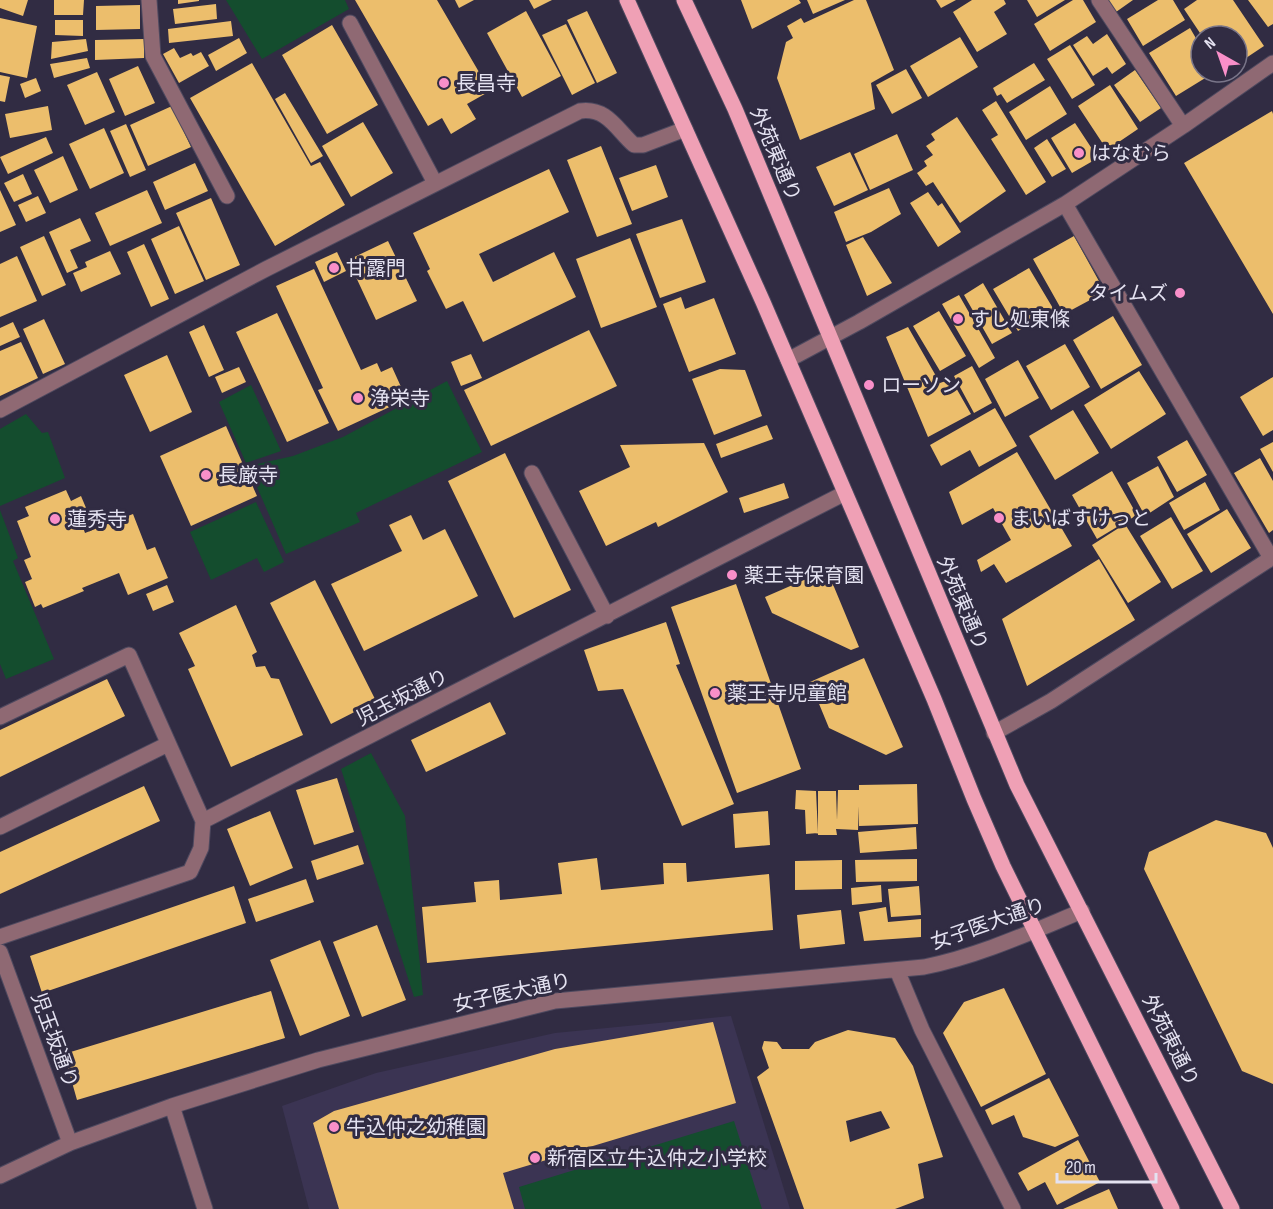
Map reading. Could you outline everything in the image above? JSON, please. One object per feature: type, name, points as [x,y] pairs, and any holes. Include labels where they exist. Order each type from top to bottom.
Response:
[{"type":"main road","points":[[627,0],[788,360],[934,699],[974,799],[1034,931],[1172,1209]]},
{"type":"main road","name":"外苑東通り","points":[[684,0],[735,110],[1017,785],[1232,1209]]},
{"type":"street","points":[[149,0],[153,56],[227,196]]},
{"type":"street","points":[[1099,0],[1183,126]]},
{"type":"street","points":[[350,22],[435,183]]},
{"type":"street","points":[[788,360],[1065,204],[1273,63]]},
{"type":"street","points":[[0,410],[266,269],[580,111],[592,109],[606,116],[634,145],[643,145],[685,129]]},
{"type":"street","points":[[994,733],[1051,701],[1272,557],[1065,204]]},
{"type":"street","points":[[532,473],[607,616]]},
{"type":"street","name":"児玉坂通り","points":[[203,821],[845,493]]},
{"type":"street","points":[[0,717],[129,655],[203,821],[201,848],[190,872],[0,937]]},
{"type":"street","points":[[0,827],[168,744]]},
{"type":"street","name":"女子医大通り","points":[[0,1176],[70,1143],[172,1106],[318,1060],[555,1001],[897,970],[953,961],[1082,911]]},
{"type":"street","name":"児玉坂通り","points":[[0,952],[70,1143]]},
{"type":"street","points":[[897,970],[918,1022],[1013,1209]]},
{"type":"street","points":[[172,1106],[205,1209]]},
{"type":"shaded area","name":"新宿区立牛込仲之小学校","points":[[731,1016],[790,1209],[309,1209],[282,1106],[376,1073],[555,1033]]},
{"type":"green space","points":[[226,0],[345,0],[349,9],[262,59]]},
{"type":"green space","points":[[447,381],[482,452],[356,513],[360,522],[286,554],[248,466],[293,456],[343,437]]},
{"type":"green space","points":[[251,385],[281,451],[246,463],[219,402]]},
{"type":"green space","points":[[26,414],[42,433],[48,432],[65,478],[0,506],[0,429]]},
{"type":"green space","points":[[256,502],[284,562],[264,572],[257,558],[211,580],[190,532]]},
{"type":"green space","points":[[0,510],[18,558],[13,561],[54,659],[6,679],[0,664]]},
{"type":"green space","points":[[371,753],[405,816],[423,995],[414,997],[341,769]]},
{"type":"green space","points":[[734,1121],[762,1209],[525,1209],[519,1187]]},
{"type":"building","points":[[0,0],[28,0],[23,16],[0,8]]},
{"type":"building","points":[[54,0],[84,0],[83,15],[54,15]]},
{"type":"building","points":[[178,0],[199,0],[199,1],[178,4]]},
{"type":"building","points":[[355,0],[437,0],[490,91],[467,104],[476,119],[451,134],[442,118],[428,126]]},
{"type":"building","points":[[455,0],[474,0],[459,8]]},
{"type":"building","points":[[529,0],[552,0],[534,9]]},
{"type":"building","points":[[741,0],[799,0],[801,3],[752,29]]},
{"type":"building","points":[[807,0],[845,0],[813,14]]},
{"type":"building","points":[[854,0],[866,0],[894,70],[871,83],[875,109],[800,140],[777,78],[786,42],[793,38],[787,26],[801,18],[804,23]]},
{"type":"building","points":[[936,0],[956,0],[941,8]]},
{"type":"building","points":[[972,0],[1004,0],[1006,4],[994,12],[1007,34],[977,52],[953,12]]},
{"type":"building","points":[[1027,0],[1065,0],[1037,17]]},
{"type":"building","points":[[1073,0],[1083,0],[1096,22],[1050,51],[1034,24]]},
{"type":"building","points":[[1108,0],[1133,0],[1116,12]]},
{"type":"building","points":[[1158,0],[1173,0],[1185,20],[1143,46],[1127,19]]},
{"type":"building","points":[[1197,0],[1233,0],[1264,46],[1249,56],[1249,24],[1194,24],[1184,9]]},
{"type":"building","points":[[1248,0],[1273,0],[1273,24],[1268,27]]},
{"type":"building","points":[[216,4],[217,19],[175,24],[173,9]]},
{"type":"building","points":[[140,5],[140,29],[96,30],[96,6]]},
{"type":"building","points":[[526,11],[561,76],[522,97],[487,33]]},
{"type":"building","points":[[587,11],[617,73],[597,83],[567,20]]},
{"type":"building","points":[[0,18],[37,26],[27,78],[0,72]]},
{"type":"building","points":[[55,20],[83,20],[83,36],[55,35]]},
{"type":"building","points":[[231,21],[233,36],[169,43],[168,29]]},
{"type":"building","points":[[566,24],[595,83],[572,95],[542,35]]},
{"type":"building","points":[[332,25],[378,105],[327,134],[282,55]]},
{"type":"building","points":[[1189,29],[1189,84],[1196,84],[1176,96],[1149,53]]},
{"type":"building","points":[[1107,34],[1126,64],[1112,74],[1107,67],[1093,76],[1073,45],[1087,36],[1093,44]]},
{"type":"building","points":[[960,37],[978,67],[928,97],[910,66]]},
{"type":"building","points":[[239,38],[247,53],[216,71],[208,55]]},
{"type":"building","points":[[86,39],[88,51],[51,59],[52,42]]},
{"type":"building","points":[[144,39],[144,58],[95,60],[95,40]]},
{"type":"building","points":[[1070,45],[1095,85],[1072,99],[1047,59]]},
{"type":"building","points":[[174,48],[180,58],[201,52],[209,66],[179,83],[163,54]]},
{"type":"building","points":[[87,58],[90,68],[54,78],[50,64]]},
{"type":"building","points":[[252,63],[311,166],[320,162],[345,205],[275,246],[190,98]]},
{"type":"building","points":[[1034,63],[1045,80],[1007,103],[1001,94],[997,96],[993,88]]},
{"type":"building","points":[[138,66],[155,103],[125,116],[109,79]]},
{"type":"building","points":[[906,69],[922,98],[892,114],[876,85]]},
{"type":"building","points":[[1135,70],[1161,108],[1140,122],[1114,85]]},
{"type":"building","points":[[97,72],[115,112],[85,125],[67,85]]},
{"type":"building","points":[[0,75],[10,77],[5,102],[0,101]]},
{"type":"building","points":[[36,78],[41,91],[25,98],[20,84]]},
{"type":"building","points":[[1110,85],[1138,129],[1107,150],[1078,106]]},
{"type":"building","points":[[1050,86],[1067,114],[1026,140],[1009,112]]},
{"type":"building","points":[[285,93],[323,156],[311,163],[275,99]]},
{"type":"building","points":[[996,101],[1046,182],[1026,195],[991,139],[998,135],[982,110]]},
{"type":"building","points":[[48,106],[52,130],[10,138],[5,114]]},
{"type":"building","points":[[172,106],[191,147],[148,166],[130,125]]},
{"type":"building","points":[[1272,111],[1273,114],[1273,314],[1184,163]]},
{"type":"building","points":[[957,117],[1006,191],[960,223],[933,182],[926,186],[917,173],[927,166],[924,161],[933,155],[926,146],[935,140],[931,134]]},
{"type":"building","points":[[363,122],[393,173],[351,197],[322,146]]},
{"type":"building","points":[[1075,123],[1098,158],[1072,173],[1051,138]]},
{"type":"building","points":[[126,124],[146,170],[130,177],[110,131]]},
{"type":"building","points":[[104,128],[124,173],[90,189],[69,144]]},
{"type":"building","points":[[897,134],[913,170],[870,190],[854,154]]},
{"type":"building","points":[[46,137],[53,153],[8,174],[0,157]]},
{"type":"building","points":[[1047,139],[1066,169],[1052,177],[1034,148]]},
{"type":"building","points":[[601,146],[632,224],[597,237],[567,160]]},
{"type":"building","points":[[850,152],[868,190],[834,206],[816,167]]},
{"type":"building","points":[[63,156],[78,190],[50,203],[34,170]]},
{"type":"building","points":[[195,163],[208,191],[165,210],[153,182]]},
{"type":"building","points":[[656,165],[668,197],[632,211],[619,178]]},
{"type":"building","points":[[549,169],[569,212],[479,254],[493,282],[554,252],[576,297],[483,342],[463,301],[446,309],[427,271],[430,269],[413,233]]},
{"type":"building","points":[[23,174],[32,194],[14,202],[4,183]]},
{"type":"building","points":[[889,188],[901,214],[871,232],[846,242],[834,212]]},
{"type":"building","points":[[0,190],[16,225],[0,232]]},
{"type":"building","points":[[147,190],[162,223],[110,246],[95,213]]},
{"type":"building","points":[[928,192],[938,206],[942,203],[961,232],[938,247],[910,203]]},
{"type":"building","points":[[38,196],[46,213],[26,222],[18,205]]},
{"type":"building","points":[[211,198],[240,265],[206,280],[176,213]]},
{"type":"building","points":[[80,218],[91,241],[70,250],[78,268],[67,273],[49,232]]},
{"type":"building","points":[[682,219],[706,282],[660,298],[636,234]]},
{"type":"building","points":[[179,226],[204,281],[175,294],[151,239]]},
{"type":"building","points":[[44,236],[66,285],[42,296],[20,247]]},
{"type":"building","points":[[1074,236],[1105,292],[1064,314],[1033,259]]},
{"type":"building","points":[[863,237],[892,283],[867,296],[846,245]]},
{"type":"building","points":[[630,238],[657,307],[601,328],[576,259]]},
{"type":"building","points":[[388,241],[417,301],[376,320],[348,260]]},
{"type":"building","points":[[144,244],[169,299],[151,307],[127,252]]},
{"type":"building","points":[[110,251],[121,274],[81,292],[73,273],[87,267],[85,262]]},
{"type":"building","points":[[337,252],[346,271],[324,282],[315,262]]},
{"type":"building","points":[[17,256],[37,301],[0,317],[0,264]]},
{"type":"building","points":[[1029,268],[1054,310],[1018,331],[993,289]]},
{"type":"building","points":[[314,269],[361,370],[377,363],[381,372],[392,367],[402,389],[392,394],[396,404],[338,431],[318,390],[323,388],[276,286]]},
{"type":"building","points":[[983,283],[1012,333],[992,344],[964,295]]},
{"type":"building","points":[[959,295],[995,358],[979,368],[942,304]]},
{"type":"building","points":[[681,297],[685,309],[714,298],[736,354],[689,372],[663,304]]},
{"type":"building","points":[[939,311],[966,356],[940,371],[913,326]]},
{"type":"building","points":[[277,313],[329,423],[287,442],[236,332]]},
{"type":"building","points":[[1113,316],[1142,365],[1101,389],[1073,340]]},
{"type":"building","points":[[44,319],[65,364],[43,374],[23,329]]},
{"type":"building","points":[[13,322],[20,337],[0,346],[0,328]]},
{"type":"building","points":[[204,325],[224,370],[209,377],[189,332]]},
{"type":"building","points":[[908,327],[940,383],[951,379],[971,414],[928,437],[886,337]]},
{"type":"building","points":[[589,330],[617,386],[491,446],[464,390]]},
{"type":"building","points":[[21,342],[38,378],[0,396],[0,351]]},
{"type":"building","points":[[1065,344],[1090,387],[1051,410],[1026,366]]},
{"type":"building","points":[[471,354],[482,378],[461,386],[451,362]]},
{"type":"building","points":[[167,355],[192,412],[150,432],[124,375]]},
{"type":"building","points":[[1018,360],[1039,398],[1005,417],[985,379]]},
{"type":"building","points":[[972,366],[992,403],[974,413],[954,376]]},
{"type":"building","points":[[239,367],[246,382],[222,393],[215,377]]},
{"type":"building","points":[[720,369],[745,370],[762,416],[714,435],[692,379]]},
{"type":"building","points":[[1139,371],[1166,414],[1111,449],[1084,405]]},
{"type":"building","points":[[1273,377],[1273,430],[1263,436],[1240,397]]},
{"type":"building","points":[[995,408],[1017,446],[979,467],[970,450],[941,466],[930,445]]},
{"type":"building","points":[[1073,410],[1099,453],[1055,480],[1029,436]]},
{"type":"building","points":[[767,425],[773,439],[721,458],[716,444]]},
{"type":"building","points":[[226,426],[257,496],[191,526],[160,456]]},
{"type":"building","points":[[1187,440],[1207,475],[1177,492],[1157,457]]},
{"type":"building","points":[[1273,442],[1273,472],[1260,449]]},
{"type":"building","points":[[704,443],[728,492],[658,527],[656,522],[606,546],[579,491],[630,467],[620,445]]},
{"type":"building","points":[[1017,452],[1072,546],[1006,583],[994,564],[981,572],[977,560],[1011,540],[993,508],[962,525],[949,492]]},
{"type":"building","points":[[505,453],[571,590],[514,618],[448,481]]},
{"type":"building","points":[[1260,458],[1273,481],[1273,530],[1269,533],[1234,473]]},
{"type":"building","points":[[1158,466],[1174,497],[1145,516],[1127,483]]},
{"type":"building","points":[[1112,471],[1137,515],[1097,539],[1072,495]]},
{"type":"building","points":[[1205,482],[1220,510],[1184,530],[1169,503]]},
{"type":"building","points":[[784,483],[789,498],[744,513],[739,498]]},
{"type":"building","points":[[66,490],[71,501],[81,496],[89,515],[80,519],[85,533],[133,514],[147,550],[155,547],[168,578],[128,595],[119,573],[82,588],[84,591],[43,608],[41,604],[35,607],[25,582],[32,579],[24,560],[31,557],[17,521],[29,516],[25,507]]},
{"type":"building","points":[[1227,509],[1251,548],[1211,573],[1187,534]]},
{"type":"building","points":[[411,515],[423,540],[445,529],[478,596],[364,651],[331,584],[402,551],[389,525]]},
{"type":"building","points":[[1171,517],[1203,571],[1172,589],[1140,536]]},
{"type":"building","points":[[1125,524],[1161,582],[1128,603],[1092,545]]},
{"type":"building","points":[[1099,559],[1135,620],[1027,686],[1002,619]]},
{"type":"building","points":[[827,570],[859,647],[851,650],[772,613],[765,597]]},
{"type":"building","points":[[315,580],[376,701],[331,724],[270,603]]},
{"type":"building","points":[[736,584],[801,769],[737,793],[671,607]]},
{"type":"building","points":[[167,585],[174,602],[153,611],[146,594]]},
{"type":"building","points":[[236,605],[257,652],[252,655],[256,667],[265,666],[271,678],[279,679],[303,735],[231,767],[188,669],[195,666],[179,633]]},
{"type":"building","points":[[666,622],[680,664],[676,665],[734,804],[682,826],[623,689],[598,691],[584,650]]},
{"type":"building","points":[[864,658],[903,747],[886,755],[829,728],[810,682]]},
{"type":"building","points":[[107,679],[125,716],[0,777],[0,730]]},
{"type":"building","points":[[490,702],[506,734],[426,772],[411,740]]},
{"type":"building","points":[[337,778],[354,832],[314,845],[296,790]]},
{"type":"building","points":[[917,784],[918,824],[859,826],[859,806],[858,830],[836,829],[837,835],[818,835],[818,791],[836,791],[837,820],[838,790],[859,790],[859,785]]},
{"type":"building","points":[[144,786],[160,821],[0,894],[0,852]]},
{"type":"building","points":[[796,790],[816,791],[818,833],[806,834],[805,810],[795,809]]},
{"type":"building","points":[[270,811],[293,868],[250,886],[227,829]]},
{"type":"building","points":[[768,811],[770,845],[735,848],[733,814]]},
{"type":"building","points":[[1216,820],[1266,833],[1273,848],[1273,1084],[1242,1071],[1144,869],[1149,852]]},
{"type":"building","points":[[916,827],[917,849],[860,853],[858,832]]},
{"type":"building","points":[[358,845],[364,864],[317,880],[311,861]]},
{"type":"building","points":[[597,858],[601,890],[664,884],[663,863],[686,863],[687,882],[769,874],[773,930],[427,963],[422,907],[476,902],[474,882],[499,880],[500,900],[562,894],[558,863]]},
{"type":"building","points":[[917,859],[917,881],[856,882],[855,860]]},
{"type":"building","points":[[842,860],[842,889],[795,890],[795,861]]},
{"type":"building","points":[[306,879],[314,902],[256,922],[248,899]]},
{"type":"building","points":[[881,885],[882,902],[852,905],[851,888]]},
{"type":"building","points":[[234,886],[246,923],[42,993],[30,956]]},
{"type":"building","points":[[919,886],[921,915],[891,917],[888,889]]},
{"type":"building","points":[[886,907],[888,922],[921,919],[921,937],[864,941],[859,912]]},
{"type":"building","points":[[841,910],[845,944],[800,949],[797,915]]},
{"type":"building","points":[[377,925],[406,1000],[362,1017],[333,942]]},
{"type":"building","points":[[320,940],[350,1016],[300,1036],[270,960]]},
{"type":"building","points":[[1004,988],[1046,1074],[981,1107],[943,1033],[964,1002]]},
{"type":"building","points":[[271,991],[285,1038],[77,1100],[64,1054]]},
{"type":"building","points":[[713,1022],[736,1103],[503,1173],[514,1209],[339,1209],[313,1123],[334,1111],[555,1049]]},
{"type":"building","points":[[848,1030],[895,1038],[913,1066],[943,1157],[918,1164],[924,1198],[895,1209],[804,1209],[757,1077],[769,1068],[762,1048],[764,1041],[777,1042],[782,1049],[809,1049],[815,1042]],"holes":[[[881,1111],[890,1128],[850,1142],[846,1121]]]},
{"type":"building","points":[[1049,1078],[1079,1136],[1055,1147],[1023,1137],[1014,1115],[992,1125],[985,1110]]},
{"type":"building","points":[[1078,1140],[1100,1182],[1057,1205],[1045,1182],[1028,1191],[1018,1173]]},
{"type":"building","points":[[1109,1189],[1118,1209],[1063,1209]]},
{"type":"place","name":"長昌寺","points":[[444,83]]},
{"type":"place","name":"はなむら","points":[[1079,153]]},
{"type":"place","name":"甘露門","points":[[334,268]]},
{"type":"place","name":"タイムズ","points":[[1180,293]]},
{"type":"place","name":"すし処東條","points":[[958,319]]},
{"type":"place","name":"ローソン","points":[[869,385]]},
{"type":"place","name":"浄栄寺","points":[[358,398]]},
{"type":"place","name":"長厳寺","points":[[206,475]]},
{"type":"place","name":"まいばすけっと","points":[[999,518]]},
{"type":"place","name":"蓮秀寺","points":[[55,519]]},
{"type":"place","name":"薬王寺保育園","points":[[732,575]]},
{"type":"place","name":"薬王寺児童館","points":[[715,693]]},
{"type":"place","name":"牛込仲之幼稚園","points":[[334,1127]]},
{"type":"place","name":"新宿区立牛込仲之小学校","points":[[535,1158]]}]
